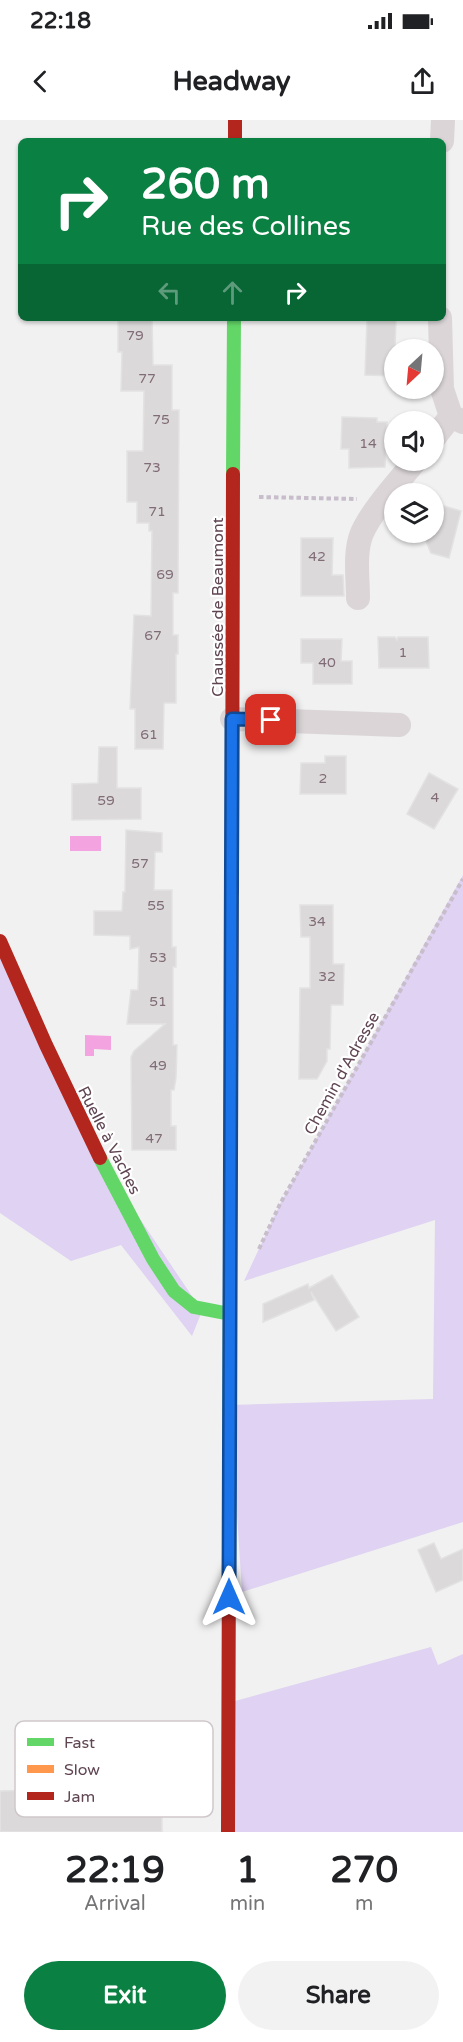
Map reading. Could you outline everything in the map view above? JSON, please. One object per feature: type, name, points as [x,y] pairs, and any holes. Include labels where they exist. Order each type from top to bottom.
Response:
[{"type":"main road","points":[[235,120],[235,138]]},
{"type":"main road","name":"Chaussée de Beaumont","points":[[228,1832],[234,321]]},
{"type":"main road","name":"Ruelle à Vaches","points":[[0,941],[53,1065],[164,1278],[183,1300],[202,1311],[230,1314]]},
{"type":"street","points":[[442,120],[442,138]]},
{"type":"street","points":[[440,321],[442,389],[457,419],[444,430]]},
{"type":"street","points":[[397,483],[407,471]]},
{"type":"street","points":[[358,598],[358,555],[362,533],[384,499]]},
{"type":"street","points":[[232,719],[399,725]]},
{"type":"path","points":[[234,498],[384,499]]},
{"type":"path","name":"Chemin d'Adresse","points":[[257,1252],[280,1204],[463,879]]},
{"type":"shaded area","points":[[70,836],[101,836],[101,851],[70,851]]},
{"type":"shaded area","points":[[463,875],[463,1522],[242,1592],[230,1405],[433,1399],[435,1220],[244,1281],[280,1204]]},
{"type":"shaded area","points":[[0,941],[101,1161],[202,1311],[192,1336],[121,1245],[71,1261],[0,1213]]},
{"type":"shaded area","points":[[85,1035],[111,1036],[111,1050],[94,1049],[94,1056],[85,1056]]},
{"type":"shaded area","points":[[431,1647],[438,1665],[463,1654],[463,1832],[228,1832],[228,1703]]},
{"type":"building","points":[[118,321],[152,321],[153,365],[172,365],[172,410],[179,410],[178,593],[173,593],[173,635],[178,635],[176,703],[164,703],[163,749],[135,749],[135,709],[130,709],[134,615],[151,616],[152,531],[149,531],[149,523],[137,523],[137,502],[127,502],[127,451],[143,451],[144,391],[121,391],[122,352],[118,352]]},
{"type":"building","points":[[367,321],[396,321],[395,339],[384,339],[384,376],[365,375]]},
{"type":"building","points":[[342,417],[377,418],[377,422],[384,422],[384,467],[349,468],[349,449],[341,449]]},
{"type":"building","points":[[444,506],[461,511],[449,558],[431,553],[427,543],[444,543]]},
{"type":"building","points":[[301,538],[333,538],[332,575],[343,575],[344,596],[301,596]]},
{"type":"building","points":[[378,637],[395,637],[397,640],[398,637],[428,637],[429,668],[379,668]]},
{"type":"building","points":[[301,639],[342,639],[341,661],[352,661],[352,684],[313,684],[313,663],[301,663]]},
{"type":"building","points":[[99,747],[117,747],[117,788],[141,788],[141,819],[72,820],[72,784],[98,783]]},
{"type":"building","points":[[325,756],[346,756],[346,794],[300,794],[301,763],[325,763]]},
{"type":"building","points":[[429,773],[458,789],[434,829],[407,814]]},
{"type":"building","points":[[126,830],[162,833],[162,852],[155,852],[154,890],[172,890],[172,947],[176,947],[176,967],[173,967],[173,1045],[177,1045],[176,1078],[174,1090],[171,1090],[171,1126],[176,1126],[176,1150],[132,1150],[131,1057],[134,1051],[165,1024],[127,1024],[131,990],[138,990],[139,947],[130,949],[130,936],[94,935],[94,911],[122,911],[123,892],[125,892]]},
{"type":"building","points":[[300,905],[333,905],[333,964],[344,964],[343,1005],[331,1005],[330,1049],[327,1049],[327,1061],[317,1079],[299,1079],[300,988],[310,988],[310,937],[301,937]]},
{"type":"building","points":[[332,1275],[359,1317],[336,1331],[311,1292],[314,1300],[263,1322],[263,1304],[308,1284],[309,1288]]},
{"type":"building","points":[[434,1543],[441,1559],[463,1549],[463,1580],[436,1592],[418,1550]]},
{"type":"building","points":[[0,1791],[15,1791],[15,1817],[162,1817],[162,1832],[0,1832]]},
{"type":"traffic: fast","points":[[233,474],[234,321]]},
{"type":"traffic: fast","points":[[100,1158],[153,1259],[174,1291],[194,1307],[230,1314]]},
{"type":"traffic: fast","points":[[229,1551],[230,1264]]},
{"type":"traffic: slow","points":[[230,1264],[232,892]]},
{"type":"traffic: jam","points":[[235,120],[235,138]]},
{"type":"traffic: jam","points":[[232,892],[233,474]]},
{"type":"traffic: jam","points":[[0,941],[100,1158]]},
{"type":"traffic: jam","points":[[228,1832],[229,1551]]},
{"type":"route","points":[[229,1597],[232,719],[271,720]]}]
